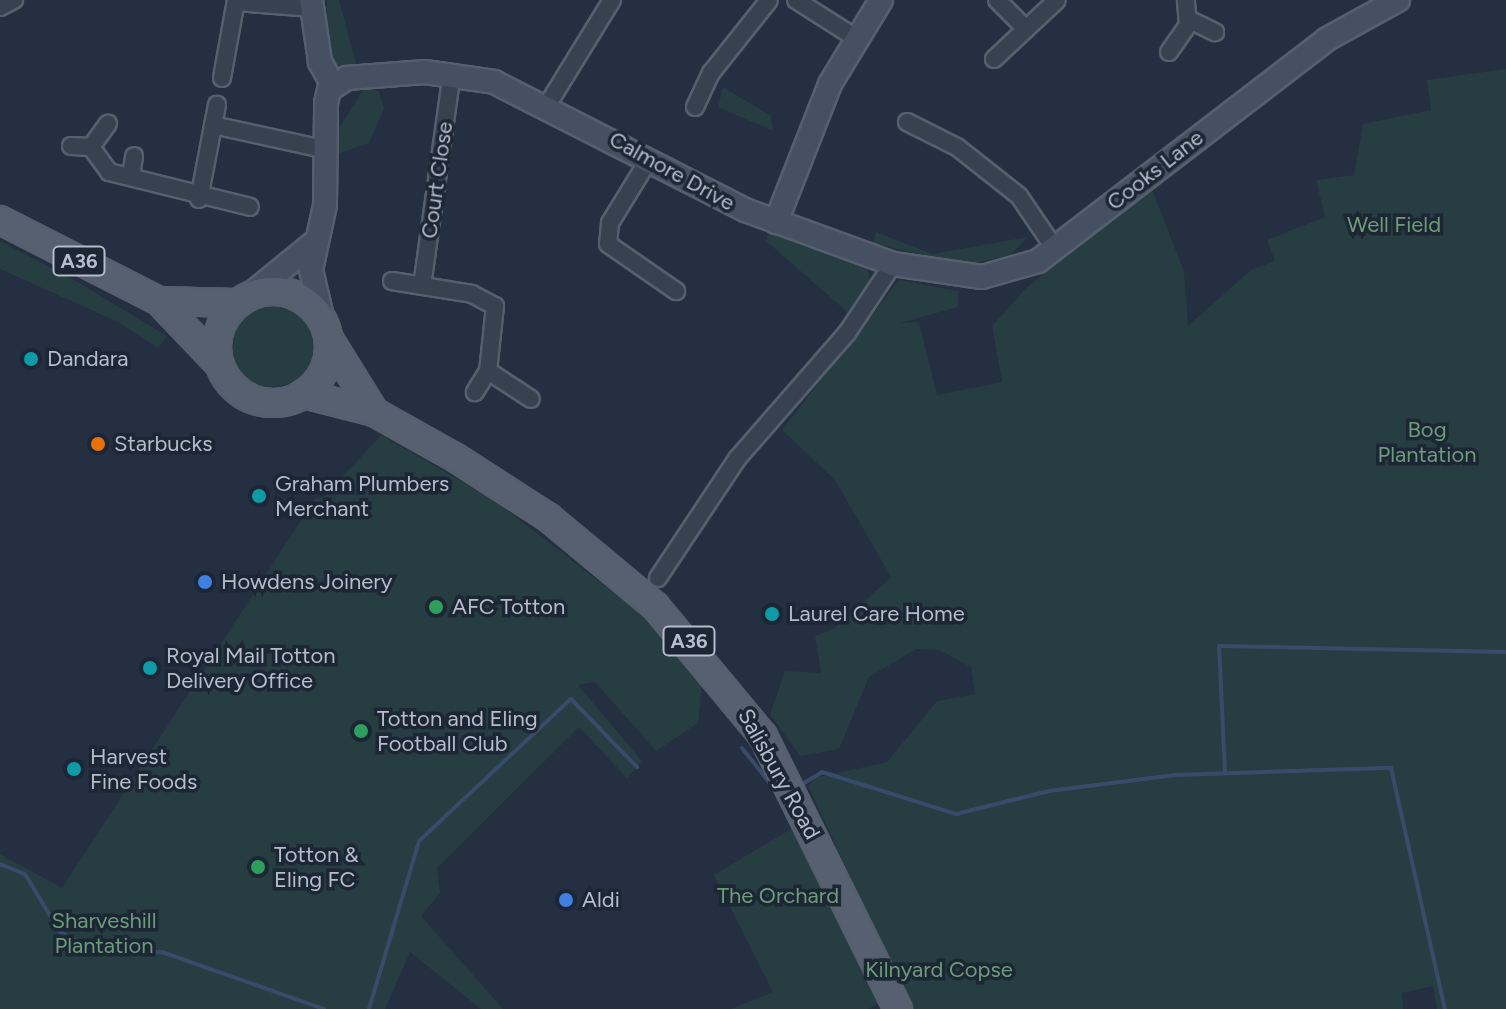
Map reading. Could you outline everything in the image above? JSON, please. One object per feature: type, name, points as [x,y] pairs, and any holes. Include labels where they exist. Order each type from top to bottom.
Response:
[{"type":"main road","name":"A36","points":[[0,220],[159,301],[220,365]]},
{"type":"main road","points":[[286,292],[326,330],[326,364],[303,394],[277,403],[247,396],[220,365],[221,325],[244,299],[286,292]]},
{"type":"main road","name":"A36","points":[[159,301],[244,299]]},
{"type":"main road","name":"Salisbury Road","points":[[326,330],[374,412]]},
{"type":"main road","name":"Salisbury Road","points":[[303,394],[374,412],[560,526],[705,658],[783,770],[898,1009]]},
{"type":"street","points":[[0,7],[14,0]]},
{"type":"street","points":[[548,104],[612,0]]},
{"type":"street","points":[[695,107],[711,73],[769,0]]},
{"type":"street","points":[[796,0],[854,37]]},
{"type":"street","points":[[776,222],[854,37],[881,0]]},
{"type":"street","points":[[997,0],[1026,29]]},
{"type":"street","points":[[994,59],[1057,0]]},
{"type":"street","points":[[1169,52],[1190,20],[1186,0]]},
{"type":"street","name":"Cooks Lane","points":[[776,222],[893,264],[982,277],[1019,270],[1055,249],[1327,39],[1398,0]]},
{"type":"street","points":[[222,78],[236,1],[311,4],[320,62],[333,85],[326,103],[328,150],[311,270],[326,330]]},
{"type":"street","points":[[1190,20],[1215,32]]},
{"type":"street","name":"Calmore Drive","points":[[333,85],[375,74],[452,73],[548,104],[648,161],[776,222]]},
{"type":"street","name":"Court Close","points":[[422,286],[452,73]]},
{"type":"street","points":[[199,199],[217,105]]},
{"type":"street","points":[[907,122],[957,147],[1019,196],[1055,249]]},
{"type":"street","points":[[91,147],[108,124]]},
{"type":"street","points":[[213,125],[328,150]]},
{"type":"street","points":[[71,146],[91,147]]},
{"type":"street","points":[[91,147],[109,172],[131,176],[199,199],[250,207]]},
{"type":"street","points":[[131,176],[134,156]]},
{"type":"street","points":[[648,161],[610,223],[608,244],[676,291]]},
{"type":"street","points":[[244,299],[289,270],[317,240]]},
{"type":"street","points":[[665,575],[737,459],[847,333],[893,264]]},
{"type":"street","points":[[392,281],[472,294],[495,306],[488,371],[475,392]]},
{"type":"street","points":[[488,371],[531,399]]},
{"type":"green space","points":[[327,0],[339,0],[357,67],[337,69],[326,38]]},
{"type":"green space","points":[[1506,69],[1506,1009],[1437,1009],[1433,986],[1402,993],[1403,1009],[912,1009],[808,786],[815,778],[887,762],[937,701],[975,694],[971,667],[939,650],[916,649],[869,677],[839,749],[800,756],[770,714],[785,671],[821,673],[815,636],[834,629],[891,577],[835,480],[782,430],[899,280],[958,291],[958,307],[900,323],[919,322],[937,395],[1002,382],[992,326],[1025,289],[1151,187],[1184,271],[1188,326],[1251,270],[1275,261],[1267,240],[1325,217],[1316,180],[1354,175],[1363,124],[1431,110],[1427,80]]},
{"type":"green space","points":[[723,87],[771,116],[773,131],[718,107]]},
{"type":"green space","points":[[364,88],[379,91],[384,109],[369,143],[337,154],[338,130]]},
{"type":"green space","points":[[771,230],[867,267],[872,286],[853,317],[765,240]]},
{"type":"green space","points":[[876,232],[932,254],[1028,237],[1010,255],[966,265],[873,243]]},
{"type":"green space","points":[[0,241],[76,281],[167,336],[158,348],[118,322],[0,269]]},
{"type":"green space","points":[[272,299],[289,302],[303,312],[313,326],[316,343],[313,360],[303,374],[289,384],[272,387],[255,384],[241,374],[231,360],[228,343],[231,326],[241,312],[255,302]]},
{"type":"green space","name":"Totton and Eling Football Club","points":[[381,435],[491,498],[643,615],[702,686],[698,723],[656,751],[595,682],[578,685],[642,761],[627,778],[579,727],[437,868],[440,893],[421,916],[503,1009],[481,1009],[410,952],[385,1009],[0,1009],[0,854],[62,888],[315,499],[325,496]]},
{"type":"green space","name":"The Orchard","points":[[796,826],[880,1003],[868,1009],[731,1009],[773,992],[714,875]]},
{"type":"waterway","points":[[1225,772],[1219,646],[1506,652]]},
{"type":"waterway","points":[[369,1009],[419,841],[571,699],[637,767]]},
{"type":"waterway","points":[[742,748],[776,791]]},
{"type":"waterway","points":[[804,783],[822,772],[956,814],[1049,791],[1175,775],[1391,768],[1445,1009]]},
{"type":"waterway","points":[[0,864],[25,874],[60,932],[100,952],[162,952],[324,1009]]},
{"type":"place","name":"Dandara","points":[[31,359]]},
{"type":"place","name":"Starbucks","points":[[98,444]]},
{"type":"place","name":"Graham Plumbers Merchant","points":[[259,496]]},
{"type":"place","name":"Howdens Joinery","points":[[205,582]]},
{"type":"place","name":"AFC Totton","points":[[436,607]]},
{"type":"place","name":"Laurel Care Home","points":[[772,614]]},
{"type":"place","name":"Royal Mail Totton Delivery Office","points":[[150,668]]},
{"type":"place","name":"Totton and Eling Football Club","points":[[361,731]]},
{"type":"place","name":"Harvest Fine Foods","points":[[74,769]]},
{"type":"place","name":"Totton & Eling FC","points":[[258,867]]},
{"type":"place","name":"Aldi","points":[[566,900]]},
{"type":"park label","name":"Well Field","points":[[1394,225]]},
{"type":"park label","name":"Bog Plantation","points":[[1427,442]]},
{"type":"park label","name":"Sharveshill Plantation","points":[[104,932]]},
{"type":"park label","name":"Kilnyard Copse","points":[[939,970]]}]
